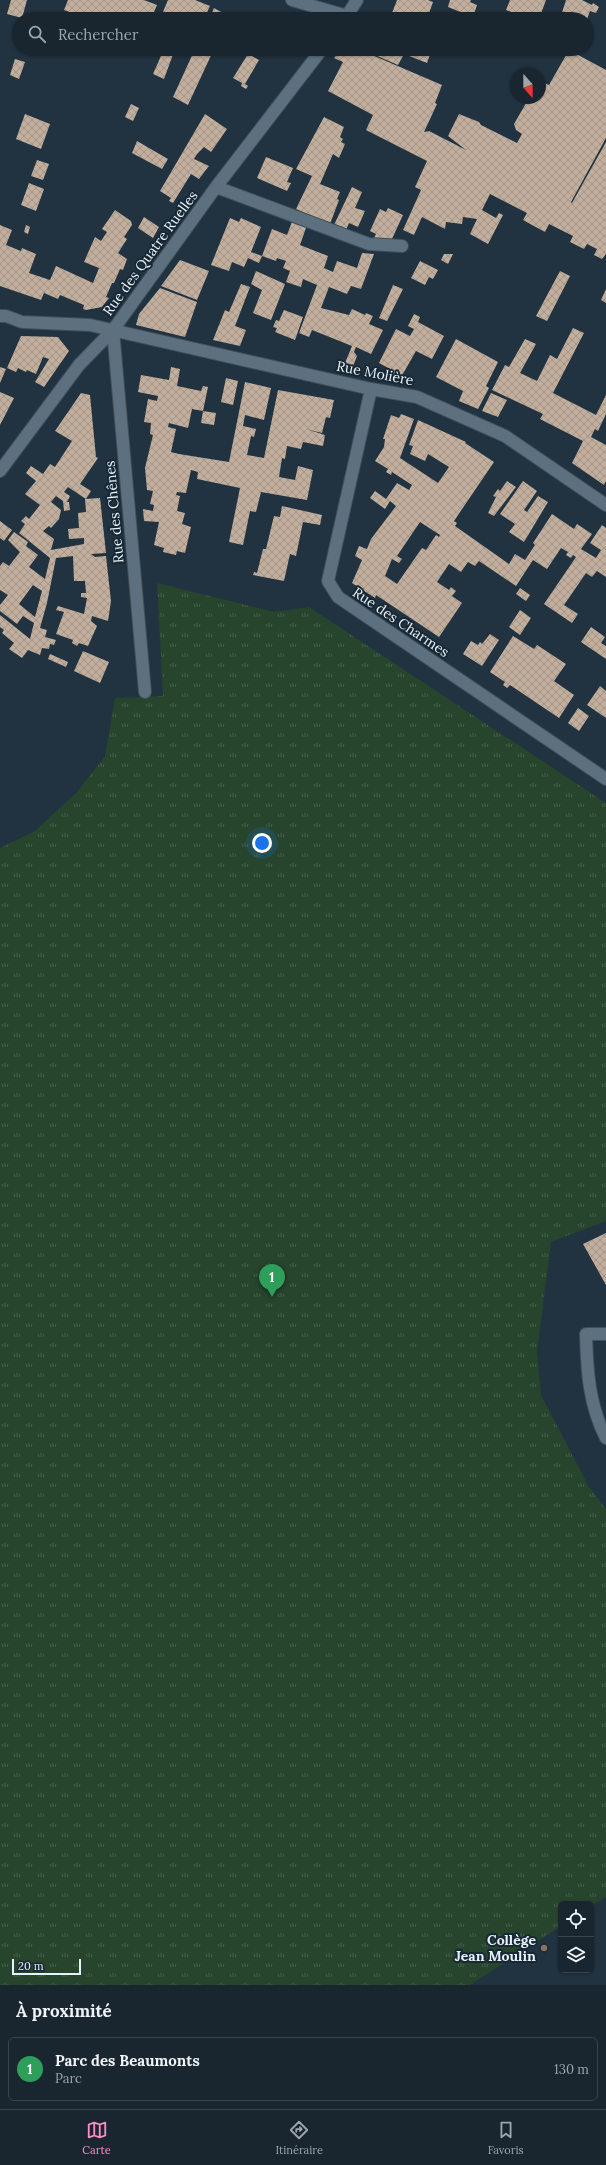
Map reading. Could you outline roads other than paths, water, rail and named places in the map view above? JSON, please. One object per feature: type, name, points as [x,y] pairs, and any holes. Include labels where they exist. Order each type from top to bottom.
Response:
[{"type":"street","points":[[292,0],[328,12]]},
{"type":"street","points":[[350,12],[357,0]]},
{"type":"street","name":"Rue des Quatre Ruelles","points":[[0,471],[79,365],[113,330],[216,187],[317,56]]},
{"type":"street","points":[[216,187],[369,244],[402,246]]},
{"type":"street","name":"Rue Molière","points":[[0,316],[6,316],[22,322],[90,325],[371,389],[418,397],[505,436],[606,505]]},
{"type":"street","name":"Rue des Chênes","points":[[113,330],[145,692]]},
{"type":"street","name":"Rue des Charmes","points":[[371,389],[328,581],[338,597],[606,779]]},
{"type":"street","points":[[606,1334],[586,1334],[588,1380],[601,1429],[606,1438]]},
{"type":"place","name":"Parc des Beaumonts","points":[[272,1297]]},
{"type":"place","name":"Collège Jean Moulin","points":[[544,1948]]}]
